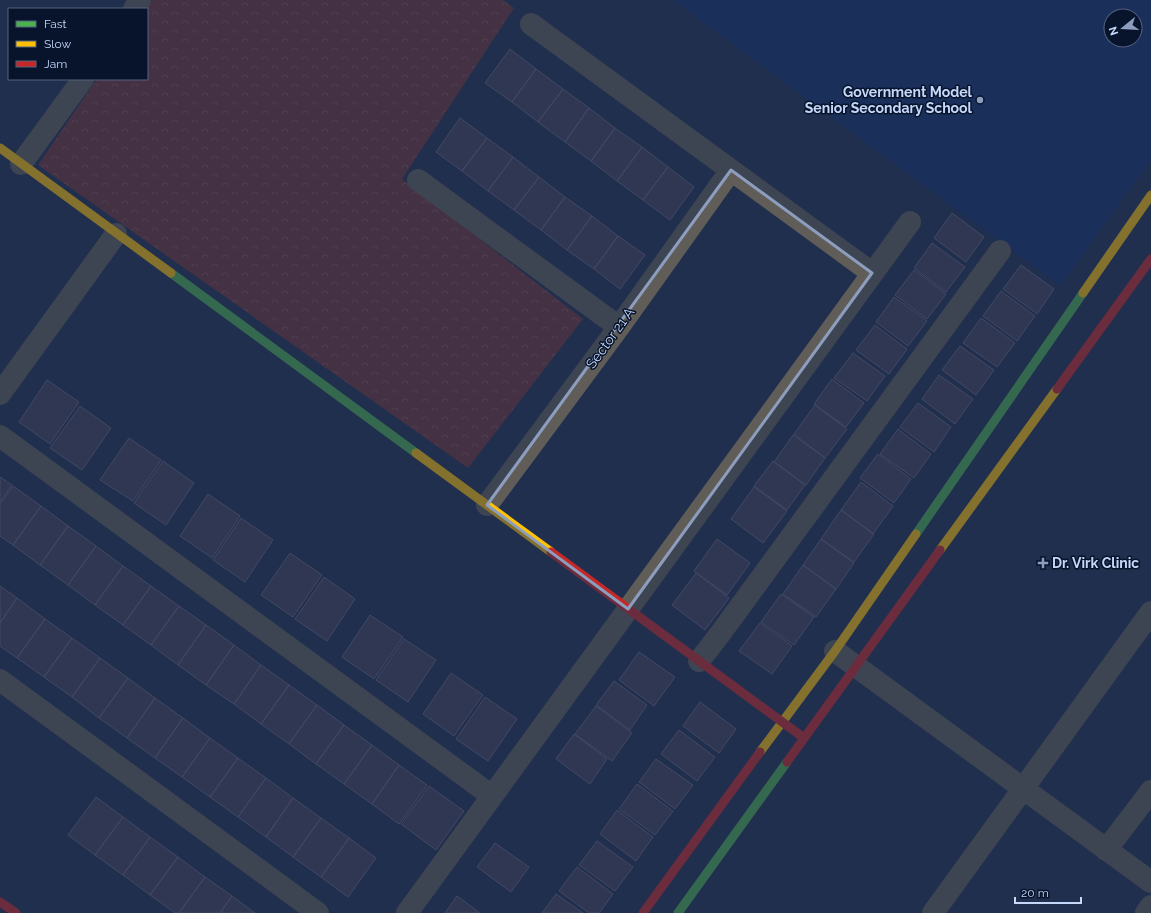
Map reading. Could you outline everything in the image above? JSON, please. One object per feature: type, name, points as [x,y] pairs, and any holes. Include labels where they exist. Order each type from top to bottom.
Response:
[{"type":"street","points":[[531,24],[872,273]]},
{"type":"street","points":[[21,164],[82,80]]},
{"type":"street","points":[[0,148],[804,738]]},
{"type":"street","name":"Sector 21 A","points":[[487,505],[619,327],[731,170]]},
{"type":"street","points":[[418,180],[619,327]]},
{"type":"street","points":[[643,913],[782,721],[835,651],[1151,195]]},
{"type":"street","points":[[407,913],[910,222]]},
{"type":"street","points":[[0,394],[116,234]]},
{"type":"street","points":[[699,660],[720,634],[1000,251]]},
{"type":"street","points":[[678,913],[1151,258]]},
{"type":"street","points":[[0,436],[492,796]]},
{"type":"street","points":[[933,913],[1151,612]]},
{"type":"street","points":[[835,651],[1151,882]]},
{"type":"street","points":[[0,680],[318,913]]},
{"type":"street","points":[[1106,850],[1151,791]]},
{"type":"street","points":[[0,902],[16,913]]},
{"type":"street","points":[[1146,913],[1151,906]]},
{"type":"highlighted area","points":[[731,170],[872,273],[628,609],[487,505]]},
{"type":"shaded area","name":"Government Model Senior Secondary School","points":[[673,0],[1151,0],[1151,160],[1060,286]]},
{"type":"green space","points":[[152,0],[503,0],[514,8],[402,179],[583,319],[468,468],[38,165],[96,80],[148,80],[148,8],[147,8]]},
{"type":"building","points":[[510,49],[536,69],[512,102],[485,83]]},
{"type":"building","points":[[536,69],[563,89],[538,122],[512,102]]},
{"type":"building","points":[[563,89],[589,108],[565,142],[538,122]]},
{"type":"building","points":[[589,108],[615,128],[591,161],[565,142]]},
{"type":"building","points":[[460,118],[487,138],[462,171],[436,152]]},
{"type":"building","points":[[615,128],[642,147],[617,181],[591,161]]},
{"type":"building","points":[[487,138],[513,157],[488,191],[462,171]]},
{"type":"building","points":[[642,147],[668,167],[643,200],[617,181]]},
{"type":"building","points":[[513,157],[539,177],[514,210],[488,191]]},
{"type":"building","points":[[668,167],[694,187],[670,220],[643,200]]},
{"type":"building","points":[[539,177],[565,197],[541,230],[514,210]]},
{"type":"building","points":[[565,197],[592,216],[567,250],[541,230]]},
{"type":"building","points":[[952,213],[984,237],[966,262],[934,238]]},
{"type":"building","points":[[592,216],[618,236],[594,269],[567,250]]},
{"type":"building","points":[[618,236],[645,255],[620,289],[594,269]]},
{"type":"building","points":[[932,243],[965,267],[946,292],[914,268]]},
{"type":"building","points":[[1021,265],[1054,289],[1037,314],[1003,289]]},
{"type":"building","points":[[914,270],[946,294],[927,319],[895,295]]},
{"type":"building","points":[[1001,291],[1035,316],[1017,341],[983,316]]},
{"type":"building","points":[[894,297],[927,321],[908,346],[876,322]]},
{"type":"building","points":[[981,318],[1015,343],[997,367],[963,343]]},
{"type":"building","points":[[875,325],[907,349],[889,374],[856,350]]},
{"type":"building","points":[[960,346],[994,370],[976,395],[942,370]]},
{"type":"building","points":[[853,353],[885,376],[867,401],[834,378]]},
{"type":"building","points":[[939,375],[973,399],[955,424],[922,399]]},
{"type":"building","points":[[832,379],[864,403],[846,427],[814,404]]},
{"type":"building","points":[[47,380],[79,402],[50,444],[19,422]]},
{"type":"building","points":[[918,403],[951,427],[934,452],[900,427]]},
{"type":"building","points":[[815,405],[847,429],[825,458],[794,434]]},
{"type":"building","points":[[80,406],[111,428],[82,470],[50,448]]},
{"type":"building","points":[[898,429],[931,454],[914,478],[880,454]]},
{"type":"building","points":[[793,435],[825,458],[806,485],[774,462]]},
{"type":"building","points":[[129,438],[161,460],[133,501],[100,480]]},
{"type":"building","points":[[878,454],[911,479],[894,503],[860,478]]},
{"type":"building","points":[[163,461],[194,483],[166,525],[134,503]]},
{"type":"building","points":[[773,461],[805,485],[787,510],[754,486]]},
{"type":"building","points":[[0,477],[12,485],[0,502]]},
{"type":"building","points":[[861,482],[893,506],[873,534],[841,510]]},
{"type":"building","points":[[13,486],[41,506],[13,545],[0,536],[0,504]]},
{"type":"building","points":[[754,487],[787,511],[763,543],[731,519]]},
{"type":"building","points":[[208,494],[240,516],[212,558],[180,536]]},
{"type":"building","points":[[41,506],[68,526],[40,565],[13,545]]},
{"type":"building","points":[[841,510],[874,534],[854,562],[821,539]]},
{"type":"building","points":[[241,518],[273,540],[245,582],[213,560]]},
{"type":"building","points":[[68,526],[96,546],[68,585],[40,565]]},
{"type":"building","points":[[717,539],[750,563],[727,595],[694,571]]},
{"type":"building","points":[[821,539],[854,563],[836,589],[803,565]]},
{"type":"building","points":[[96,546],[123,566],[95,605],[68,585]]},
{"type":"building","points":[[290,553],[322,575],[293,617],[261,595]]},
{"type":"building","points":[[803,565],[836,589],[816,617],[783,594]]},
{"type":"building","points":[[123,566],[151,586],[123,625],[95,605]]},
{"type":"building","points":[[696,573],[729,598],[705,630],[672,605]]},
{"type":"building","points":[[324,577],[355,599],[327,641],[295,619]]},
{"type":"building","points":[[0,586],[17,598],[0,623]]},
{"type":"building","points":[[151,586],[179,606],[151,645],[123,625]]},
{"type":"building","points":[[781,594],[814,617],[794,645],[761,622]]},
{"type":"building","points":[[17,598],[45,619],[17,658],[0,646],[0,623]]},
{"type":"building","points":[[179,606],[206,625],[178,665],[151,645]]},
{"type":"building","points":[[370,615],[403,637],[374,679],[342,657]]},
{"type":"building","points":[[45,619],[72,638],[44,677],[17,658]]},
{"type":"building","points":[[760,623],[792,646],[772,674],[739,651]]},
{"type":"building","points":[[206,625],[234,645],[206,685],[178,665]]},
{"type":"building","points":[[72,638],[100,658],[72,697],[44,677]]},
{"type":"building","points":[[404,639],[436,660],[408,702],[376,680]]},
{"type":"building","points":[[234,645],[261,665],[234,704],[206,685]]},
{"type":"building","points":[[639,652],[675,677],[654,706],[619,680]]},
{"type":"building","points":[[100,658],[128,678],[99,718],[72,697]]},
{"type":"building","points":[[261,665],[289,685],[261,724],[234,704]]},
{"type":"building","points":[[451,673],[483,695],[454,736],[423,714]]},
{"type":"building","points":[[128,678],[155,698],[127,738],[99,718]]},
{"type":"building","points":[[614,681],[647,705],[630,730],[596,705]]},
{"type":"building","points":[[289,685],[317,705],[289,744],[261,724]]},
{"type":"building","points":[[485,697],[517,719],[488,761],[456,739]]},
{"type":"building","points":[[155,698],[183,718],[155,758],[127,738]]},
{"type":"building","points":[[700,702],[736,729],[719,753],[683,726]]},
{"type":"building","points":[[317,705],[344,725],[316,764],[289,744]]},
{"type":"building","points":[[596,706],[632,733],[612,761],[575,734]]},
{"type":"building","points":[[183,718],[210,738],[182,777],[155,758]]},
{"type":"building","points":[[344,725],[372,745],[344,784],[316,764]]},
{"type":"building","points":[[679,730],[715,757],[697,781],[661,754]]},
{"type":"building","points":[[574,734],[607,759],[590,784],[556,759]]},
{"type":"building","points":[[210,738],[238,758],[210,797],[182,777]]},
{"type":"building","points":[[372,745],[399,765],[372,804],[344,784]]},
{"type":"building","points":[[238,758],[266,778],[238,817],[210,797]]},
{"type":"building","points":[[656,759],[693,785],[675,809],[639,782]]},
{"type":"building","points":[[399,765],[427,785],[399,824],[372,804]]},
{"type":"building","points":[[266,778],[293,798],[266,837],[238,817]]},
{"type":"building","points":[[637,784],[673,811],[655,835],[619,809]]},
{"type":"building","points":[[429,786],[464,811],[436,850],[401,824]]},
{"type":"building","points":[[96,797],[123,817],[95,855],[68,835]]},
{"type":"building","points":[[293,798],[321,818],[293,857],[266,837]]},
{"type":"building","points":[[617,810],[653,837],[636,861],[600,834]]},
{"type":"building","points":[[123,817],[150,837],[123,875],[95,855]]},
{"type":"building","points":[[321,818],[349,838],[321,877],[293,857]]},
{"type":"building","points":[[150,837],[178,857],[150,895],[123,875]]},
{"type":"building","points":[[349,838],[376,858],[348,897],[321,877]]},
{"type":"building","points":[[597,841],[633,867],[615,891],[579,865]]},
{"type":"building","points":[[495,843],[529,867],[511,892],[477,867]]},
{"type":"building","points":[[178,857],[205,877],[179,913],[175,913],[150,895]]},
{"type":"building","points":[[577,867],[613,894],[599,913],[589,913],[559,891]]},
{"type":"building","points":[[205,877],[232,896],[220,913],[179,913]]},
{"type":"building","points":[[556,894],[583,913],[542,913]]},
{"type":"building","points":[[232,896],[255,913],[220,913]]},
{"type":"building","points":[[457,896],[480,913],[445,913]]},
{"type":"traffic: fast","points":[[171,273],[416,453]]},
{"type":"traffic: fast","points":[[916,534],[1083,293]]},
{"type":"traffic: fast","points":[[678,913],[787,762]]},
{"type":"traffic: slow","points":[[0,148],[171,273]]},
{"type":"traffic: slow","points":[[1083,293],[1151,195]]},
{"type":"traffic: slow","points":[[940,550],[1057,389]]},
{"type":"traffic: slow","points":[[416,453],[551,552]]},
{"type":"traffic: slow","points":[[760,752],[835,651],[916,534]]},
{"type":"traffic: jam","points":[[1057,389],[1151,259]]},
{"type":"traffic: jam","points":[[787,762],[940,550]]},
{"type":"traffic: jam","points":[[551,552],[804,738]]},
{"type":"traffic: jam","points":[[643,913],[760,752]]},
{"type":"traffic: jam","points":[[0,902],[16,913]]},
{"type":"place","name":"Government Model Senior Secondary School","points":[[980,100]]},
{"type":"place","name":"Dr. Virk Clinic","points":[[1043,563]]}]
